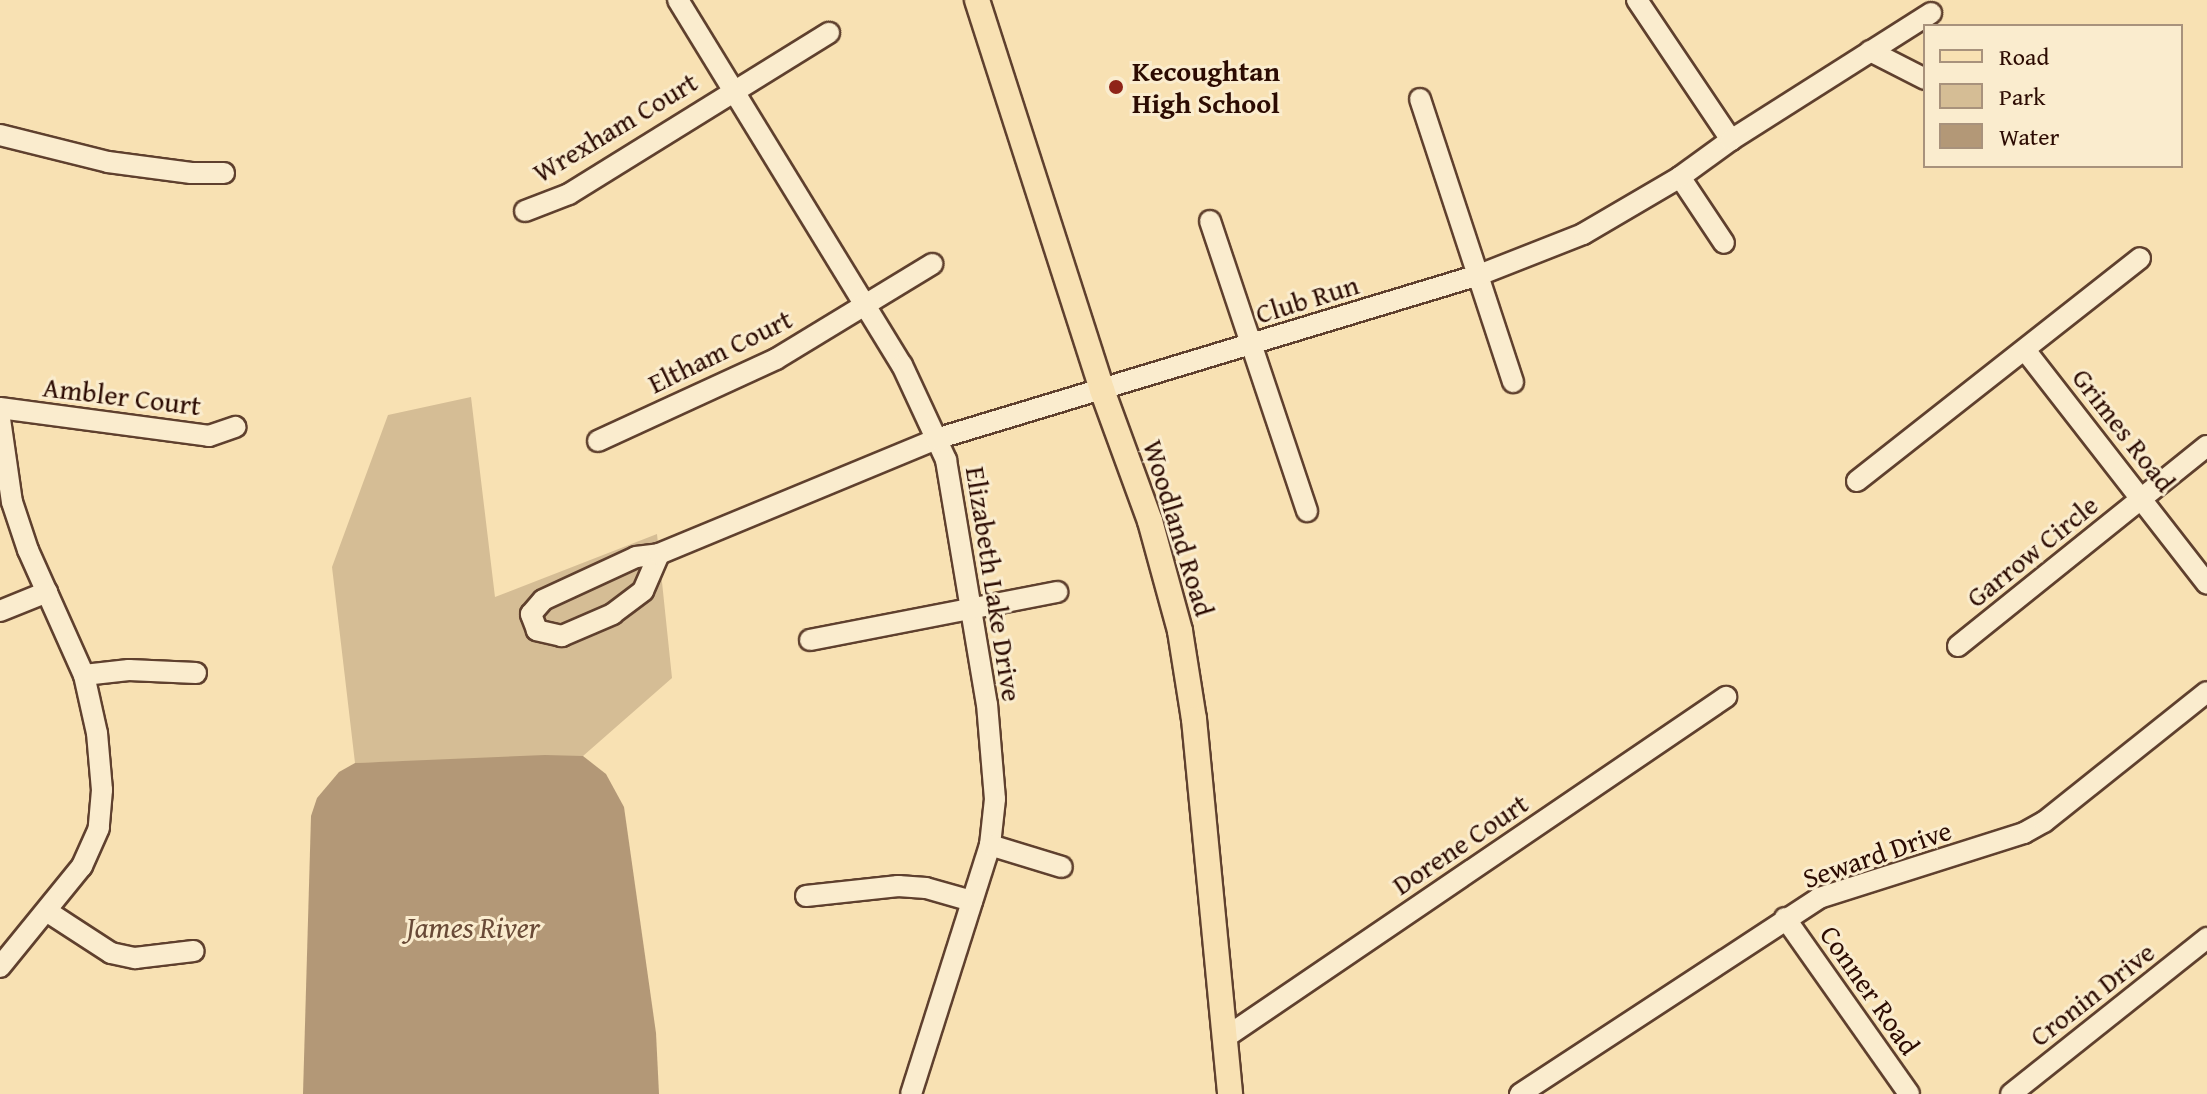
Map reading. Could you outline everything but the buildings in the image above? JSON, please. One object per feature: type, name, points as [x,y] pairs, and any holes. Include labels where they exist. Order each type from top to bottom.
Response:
[{"type":"main road","name":"Woodland Road","points":[[977,0],[1102,390],[1150,521],[1180,631],[1194,719],[1230,1094]]},
{"type":"street","name":"Elizabeth Lake Drive","points":[[678,0],[902,365],[946,460],[987,704],[995,799],[990,845],[911,1094]]},
{"type":"street","points":[[1637,0],[1731,140]]},
{"type":"street","name":"Club Run","points":[[659,554],[643,591],[613,614],[562,636],[537,630],[531,614],[543,600],[636,557],[659,554],[936,439],[1479,275],[1583,234],[1680,177],[1731,140],[1931,13]]},
{"type":"street","name":"Wrexham Court","points":[[525,211],[569,194],[733,89],[829,33]]},
{"type":"street","points":[[1870,51],[1923,78]]},
{"type":"street","points":[[1420,99],[1513,382]]},
{"type":"street","points":[[0,135],[108,162],[191,173],[224,173]]},
{"type":"street","points":[[1680,177],[1724,243]]},
{"type":"street","points":[[1210,221],[1307,511]]},
{"type":"street","points":[[1857,481],[2140,258]]},
{"type":"street","name":"Eltham Court","points":[[598,441],[776,359],[932,264]]},
{"type":"street","name":"Grimes Road","points":[[2025,350],[2207,584]]},
{"type":"street","name":"Ambler Court","points":[[0,408],[209,436],[235,427]]},
{"type":"street","points":[[0,419],[12,502],[84,675],[97,733],[102,790],[99,828],[82,866],[48,912],[0,967]]},
{"type":"street","name":"Garrow Circle","points":[[1958,646],[2207,446]]},
{"type":"street","points":[[0,611],[47,592]]},
{"type":"street","points":[[810,640],[1057,592]]},
{"type":"street","points":[[84,675],[129,670],[196,673]]},
{"type":"street","name":"Seward Drive","points":[[1520,1094],[1819,898],[2024,833],[2044,822],[2207,692]]},
{"type":"street","name":"Dorene Court","points":[[1226,1037],[1726,697]]},
{"type":"street","points":[[990,845],[1062,867]]},
{"type":"street","points":[[806,896],[898,886],[926,888],[972,901]]},
{"type":"street","points":[[48,912],[111,953],[135,958],[194,951]]},
{"type":"street","name":"Conner Road","points":[[1785,918],[1909,1094]]},
{"type":"street","name":"Cronin Drive","points":[[2011,1094],[2207,938]]},
{"type":"green space","points":[[471,397],[495,597],[657,534],[672,678],[583,756],[355,763],[332,567],[388,415]]},
{"type":"water","name":"James River","points":[[583,756],[606,774],[624,807],[656,1033],[659,1094],[303,1094],[311,816],[317,798],[339,772],[355,763]]},
{"type":"place","name":"Kecoughtan High School","points":[[1116,87]]}]
